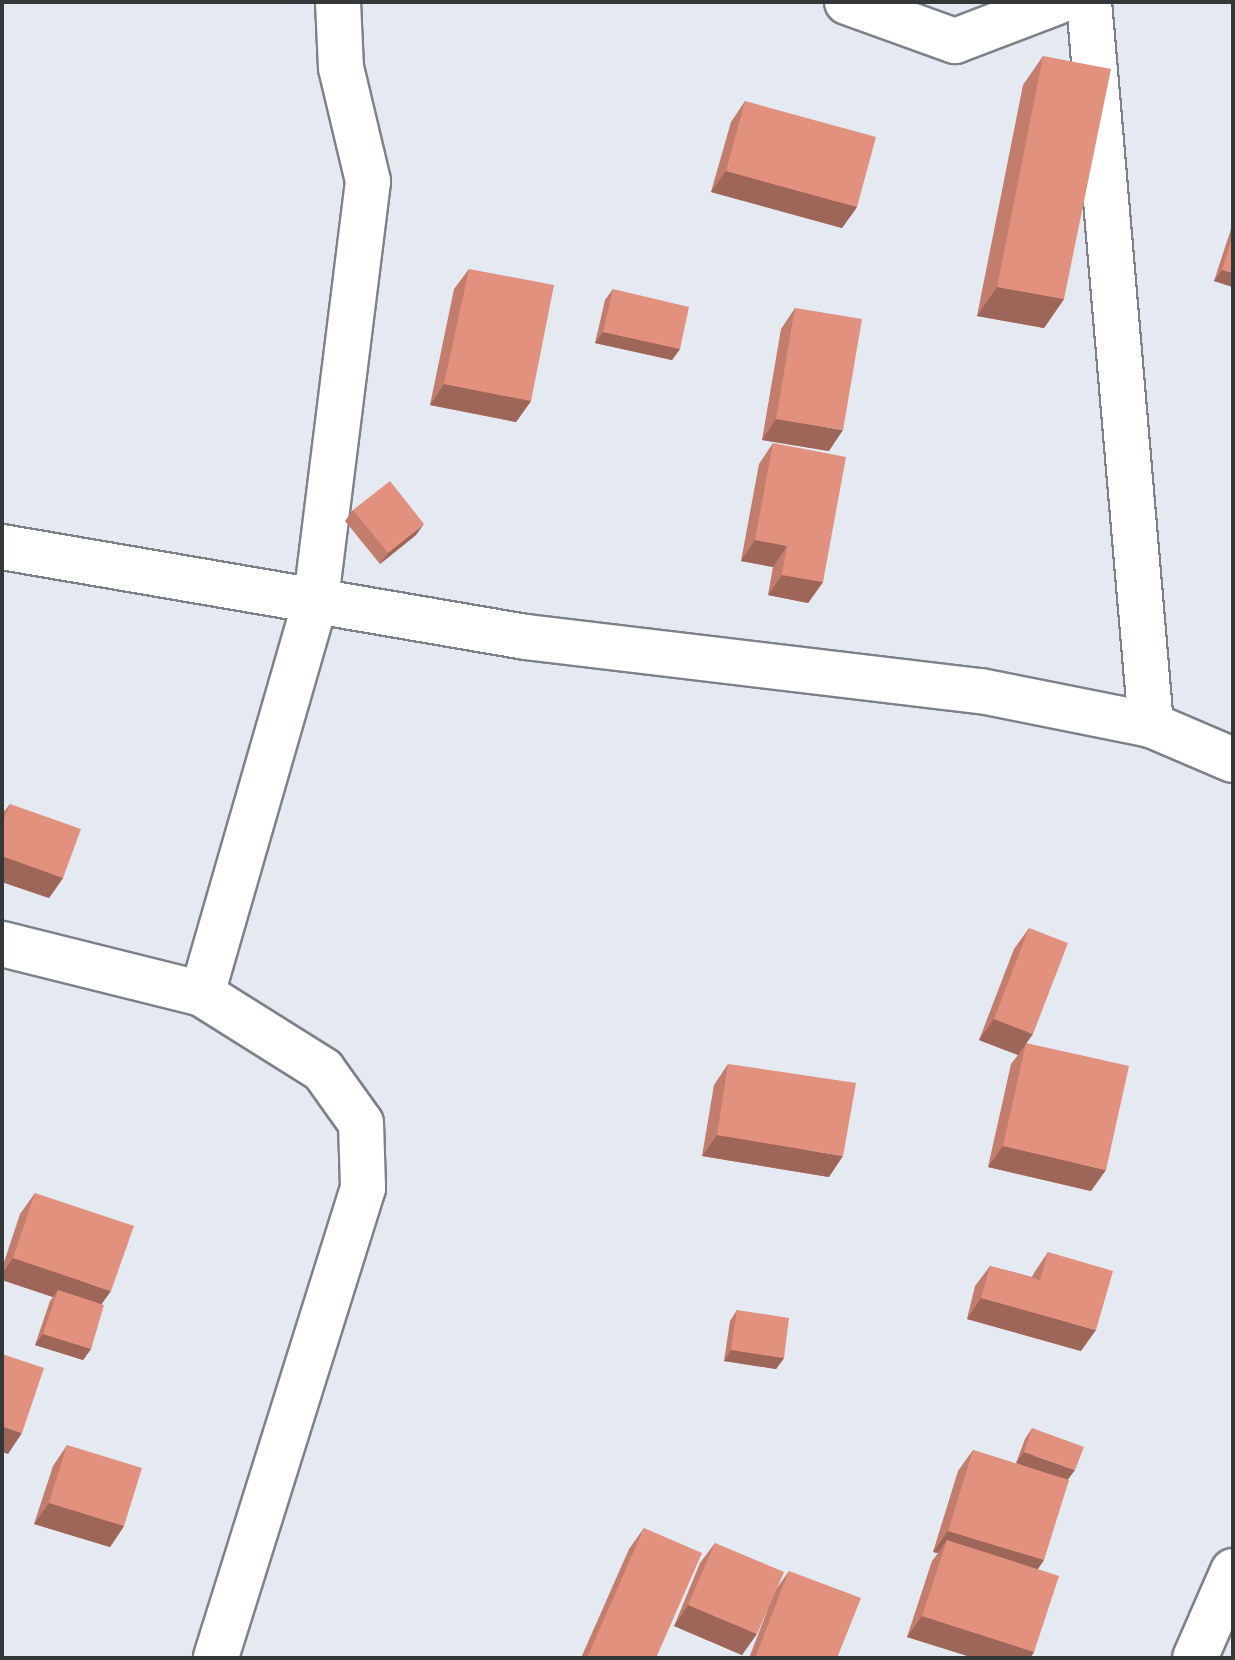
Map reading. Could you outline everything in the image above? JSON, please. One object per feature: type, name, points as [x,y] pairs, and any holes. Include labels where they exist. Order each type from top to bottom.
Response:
[{"type":"street","points":[[202,994],[316,599],[368,181],[341,68],[338,2]]},
{"type":"street","points":[[847,2],[955,41],[1057,2]]},
{"type":"street","points":[[1089,2],[1151,725]]},
{"type":"street","points":[[2,547],[526,637],[981,691],[1151,725],[1233,760]]},
{"type":"street","points":[[2,944],[202,994],[323,1070],[361,1123],[363,1188],[216,1658]]},
{"type":"street","points":[[1195,1658],[1233,1571]]},
{"type":"building","points":[[1043,56],[1111,69],[1064,299],[997,287]]},
{"type":"building","points":[[745,101],[876,137],[857,207],[726,171]]},
{"type":"building","points":[[1233,234],[1233,273],[1222,270]]},
{"type":"building","points":[[469,269],[554,285],[531,401],[444,384]]},
{"type":"building","points":[[613,289],[689,307],[680,349],[603,332]]},
{"type":"building","points":[[795,308],[862,319],[843,430],[776,419]]},
{"type":"building","points":[[773,443],[846,457],[823,582],[782,575],[787,546],[755,540]]},
{"type":"building","points":[[390,481],[424,524],[388,553],[353,510]]},
{"type":"building","points":[[10,804],[81,829],[63,878],[2,856],[2,824]]},
{"type":"building","points":[[1029,928],[1068,943],[1033,1034],[994,1019]]},
{"type":"building","points":[[1026,1043],[1129,1066],[1106,1170],[1003,1146]]},
{"type":"building","points":[[728,1064],[856,1083],[843,1156],[717,1135]]},
{"type":"building","points":[[35,1193],[134,1226],[111,1291],[13,1258]]},
{"type":"building","points":[[1048,1252],[1113,1271],[1096,1330],[981,1298],[990,1266],[1040,1280]]},
{"type":"building","points":[[58,1290],[104,1305],[91,1349],[43,1334]]},
{"type":"building","points":[[737,1310],[789,1318],[784,1358],[731,1350]]},
{"type":"building","points":[[2,1354],[44,1368],[22,1433],[2,1426]]},
{"type":"building","points":[[1032,1428],[1084,1447],[1075,1470],[1024,1452]]},
{"type":"building","points":[[67,1445],[142,1468],[124,1526],[49,1503]]},
{"type":"building","points":[[973,1450],[1069,1480],[1044,1560],[948,1531]]},
{"type":"building","points":[[644,1528],[702,1553],[656,1658],[587,1658]]},
{"type":"building","points":[[947,1540],[1059,1576],[1034,1652],[922,1616]]},
{"type":"building","points":[[715,1543],[784,1572],[757,1634],[688,1605]]},
{"type":"building","points":[[789,1571],[861,1598],[837,1658],[755,1658]]}]
